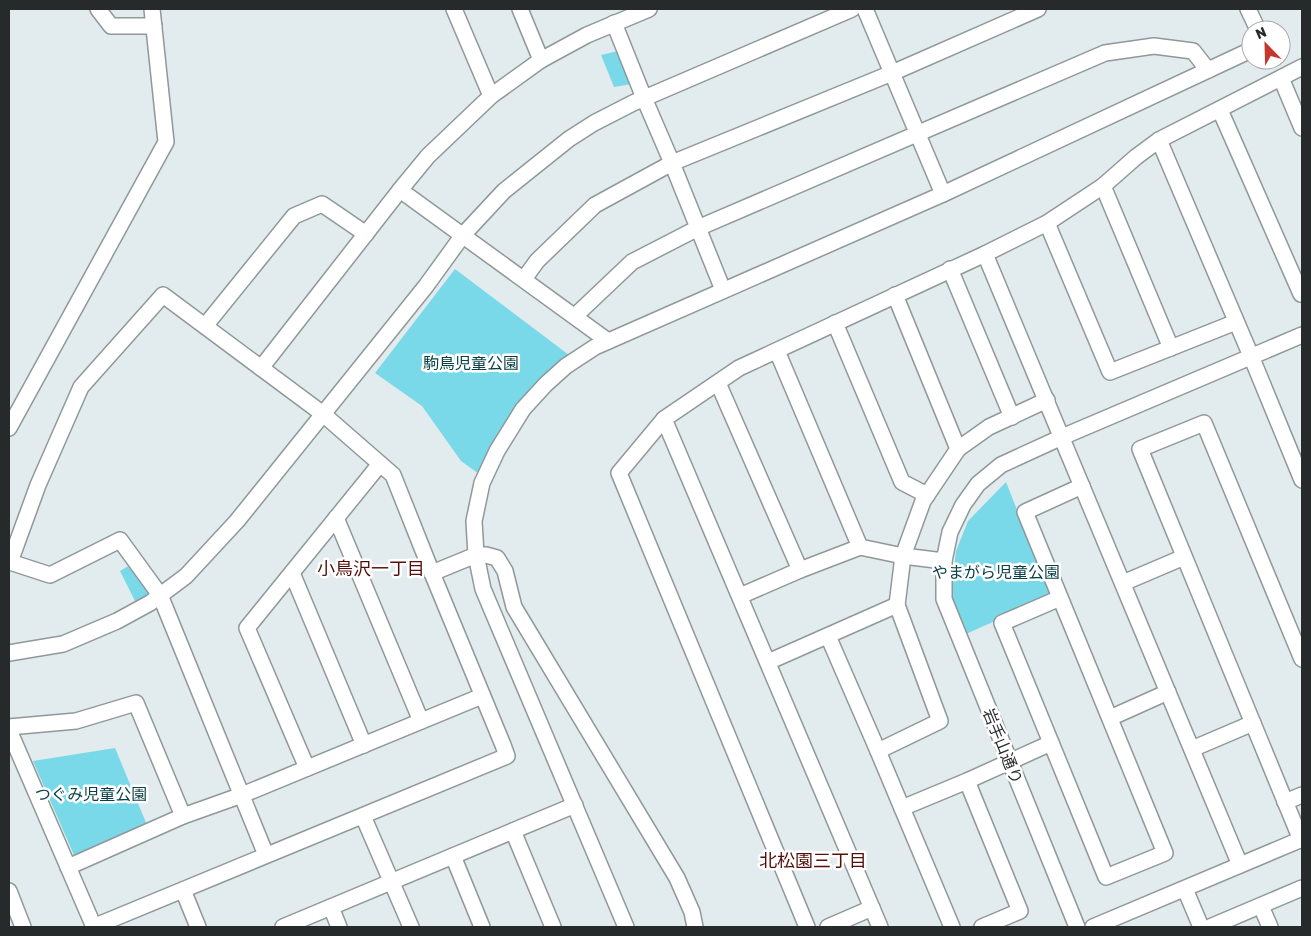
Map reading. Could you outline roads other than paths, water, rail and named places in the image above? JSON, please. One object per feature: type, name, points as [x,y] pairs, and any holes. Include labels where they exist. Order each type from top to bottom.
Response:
[{"type":"street","points":[[98,9],[111,26],[154,26]]},
{"type":"street","points":[[9,428],[166,142],[152,9]]},
{"type":"street","points":[[454,9],[491,96]]},
{"type":"street","points":[[520,9],[541,60]]},
{"type":"street","points":[[261,368],[428,156],[491,96],[541,60],[587,35],[649,9]]},
{"type":"street","points":[[9,653],[63,644],[117,621],[150,603],[186,576],[236,521],[426,286],[463,235],[504,191],[569,139],[594,123],[644,98],[852,9]]},
{"type":"street","points":[[865,9],[943,194]]},
{"type":"street","points":[[524,279],[537,261],[595,205],[672,163],[892,73],[1038,9]]},
{"type":"street","points":[[614,23],[723,290]]},
{"type":"street","points":[[575,316],[632,262],[698,228],[1105,53],[1154,46],[1194,51],[1208,70]]},
{"type":"street","points":[[626,927],[483,588],[476,556],[474,521],[482,483],[496,451],[523,409],[566,366],[594,347],[943,194],[1241,55]]},
{"type":"street","points":[[806,927],[619,473],[664,419],[739,368],[985,254],[1047,223],[1103,186],[1159,140],[1302,68]]},
{"type":"street","points":[[1281,78],[1302,128]]},
{"type":"street","points":[[1220,110],[1302,293]]},
{"type":"street","points":[[1159,140],[1302,480]]},
{"type":"street","points":[[1103,186],[1171,348]]},
{"type":"street","points":[[400,190],[608,341]]},
{"type":"street","points":[[204,326],[294,216],[322,204],[366,234]]},
{"type":"street","points":[[1047,223],[1110,372],[1236,322]]},
{"type":"street","points":[[985,254],[1240,866]]},
{"type":"street","points":[[950,269],[1012,417]]},
{"type":"street","points":[[183,816],[136,703],[76,721],[9,728],[94,927],[507,756],[393,475],[322,414],[163,295],[81,387],[38,485],[10,562],[50,575],[120,540],[160,595],[266,855]]},
{"type":"street","points":[[895,295],[958,449]]},
{"type":"street","points":[[835,323],[902,482],[927,495]]},
{"type":"street","name":"岩手山通り","points":[[1077,927],[944,599],[944,562],[950,532],[963,505],[978,484],[1001,466],[1062,437],[1302,335]]},
{"type":"street","points":[[776,351],[860,547]]},
{"type":"street","points":[[718,384],[800,570]]},
{"type":"street","points":[[878,751],[940,722],[897,605],[903,556],[923,501],[958,449],[989,428],[1046,400]]},
{"type":"street","points":[[664,419],[880,927]]},
{"type":"street","points":[[1093,927],[1301,839],[1140,449],[1204,423],[1302,659]]},
{"type":"street","points":[[306,768],[247,628],[380,464]]},
{"type":"street","points":[[1060,598],[1002,623],[1106,877],[1166,853],[1025,512],[1082,486]]},
{"type":"street","points":[[336,518],[422,721]]},
{"type":"street","points":[[740,596],[860,547],[944,562]]},
{"type":"street","points":[[432,573],[476,556],[497,558],[505,571],[514,607],[677,878],[692,912],[694,927]]},
{"type":"street","points":[[1123,583],[1184,557]]},
{"type":"street","points":[[292,573],[364,745]]},
{"type":"street","points":[[768,662],[897,605]]},
{"type":"street","points":[[828,636],[952,927]]},
{"type":"street","points":[[1110,718],[1168,692]]},
{"type":"street","points":[[68,867],[183,816],[242,795],[482,696]]},
{"type":"street","points":[[1192,749],[1253,723]]},
{"type":"street","points":[[902,808],[1051,743]]},
{"type":"street","points":[[967,781],[1020,911],[982,927]]},
{"type":"street","points":[[1285,802],[1302,795]]},
{"type":"street","points":[[283,927],[575,805]]},
{"type":"street","points":[[363,816],[411,927]]},
{"type":"street","points":[[513,831],[553,927]]},
{"type":"street","points":[[453,856],[482,927]]},
{"type":"street","points":[[1210,927],[1302,888]]},
{"type":"street","points":[[1185,889],[1201,927]]},
{"type":"street","points":[[183,890],[198,927]]},
{"type":"street","points":[[9,891],[23,927]]},
{"type":"street","points":[[1261,906],[1270,927]]},
{"type":"street","points":[[330,907],[339,927]]},
{"type":"street","points":[[828,927],[872,908]]},
{"type":"district","name":"小鳥沢一丁目","points":[[371,569]]},
{"type":"district","name":"北松園三丁目","points":[[813,861]]},
{"type":"park label","name":"駒鳥児童公園","points":[[471,363]]},
{"type":"park label","name":"やまがら児童公園","points":[[996,572]]},
{"type":"park label","name":"つぐみ児童公園","points":[[91,794]]}]
